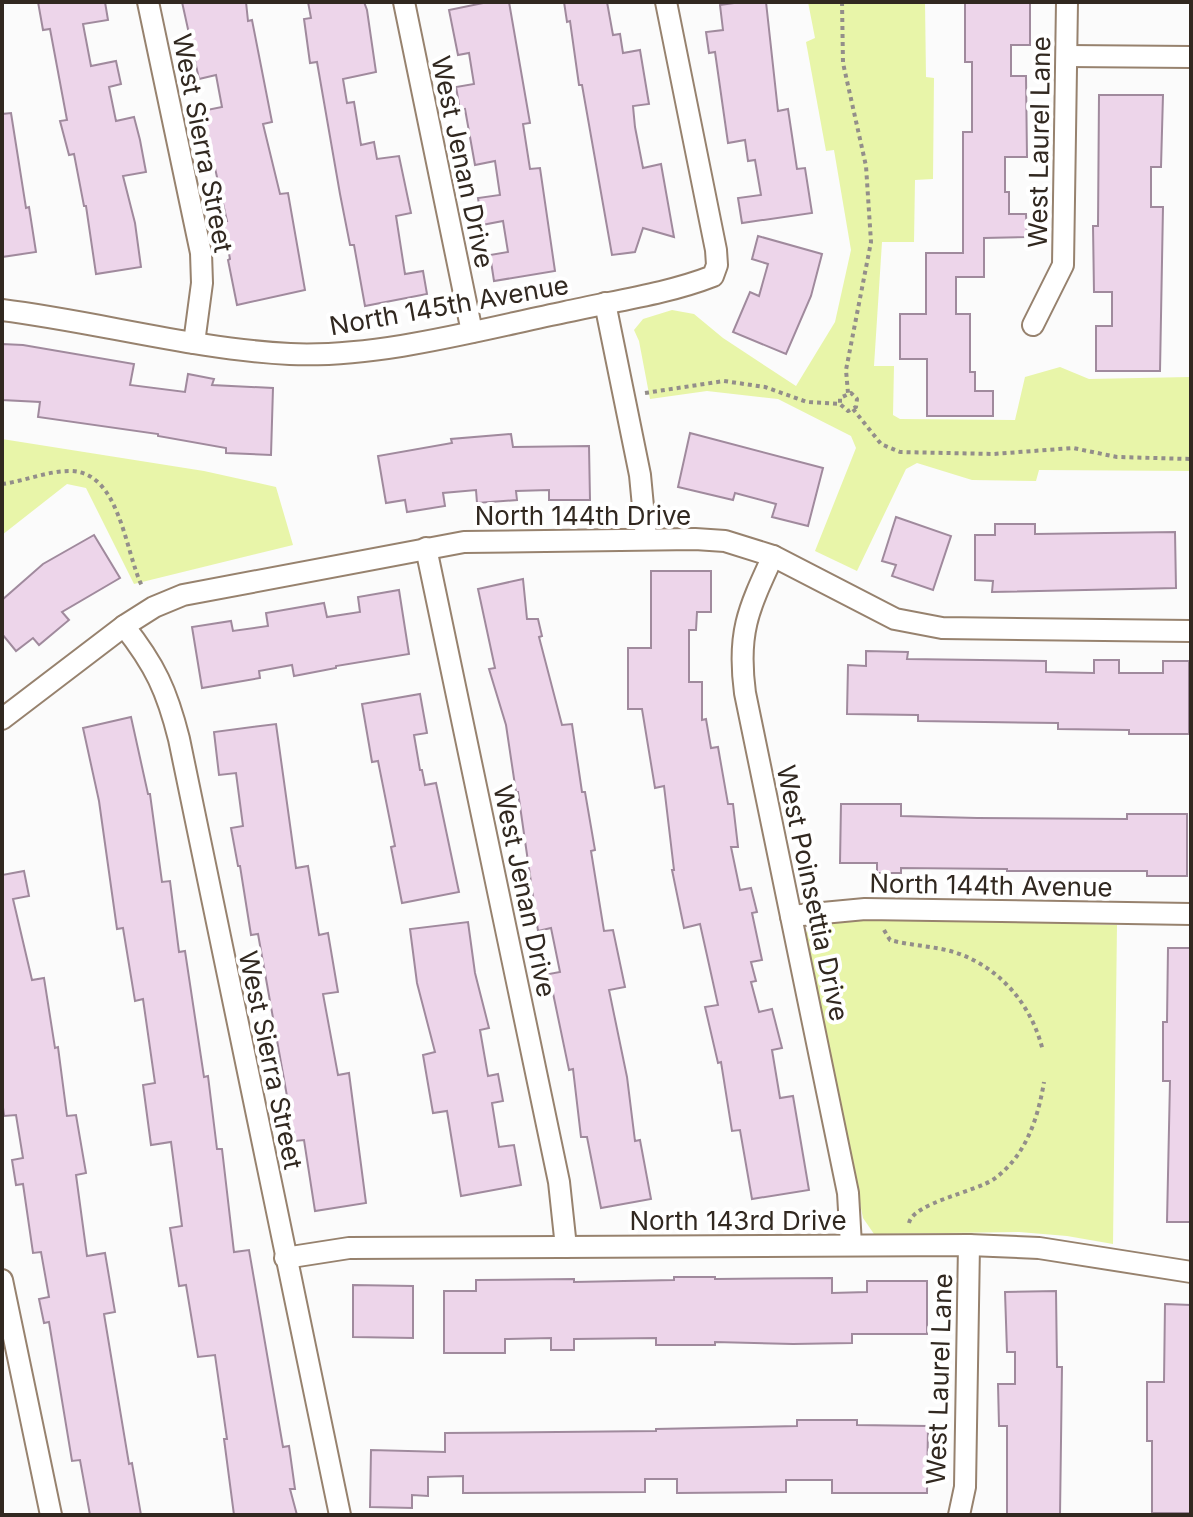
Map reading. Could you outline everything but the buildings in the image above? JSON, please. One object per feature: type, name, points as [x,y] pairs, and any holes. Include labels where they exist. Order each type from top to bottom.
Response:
[{"type":"street","name":"West Sierra Street","points":[[148,2],[201,253],[202,283],[194,343]]},
{"type":"street","name":"West Jenan Drive","points":[[404,2],[472,332]]},
{"type":"street","name":"North 145th Avenue","points":[[2,310],[56,316],[194,343],[318,355],[472,332],[713,276],[717,265],[716,250],[666,2]]},
{"type":"street","name":"West Laurel Lane","points":[[1033,325],[1063,265],[1067,2]]},
{"type":"street","points":[[1067,56],[1191,57]]},
{"type":"street","points":[[605,303],[640,475],[646,538]]},
{"type":"street","name":"North 144th Drive","points":[[2,719],[124,626],[154,607],[183,595],[426,548],[496,540],[646,538],[725,541],[773,556],[895,619],[942,628],[1191,631]]},
{"type":"street","name":"West Jenan Drive","points":[[426,548],[559,1182],[566,1247]]},
{"type":"street","name":"West Poinsettia Drive","points":[[773,556],[750,605],[741,659],[848,1193],[851,1245]]},
{"type":"street","name":"West Sierra Street","points":[[124,626],[157,673],[170,703],[340,1515]]},
{"type":"street","name":"North 144th Avenue","points":[[791,916],[865,909],[1191,914]]},
{"type":"street","name":"West Laurel Lane","points":[[959,1515],[965,1487],[969,1245]]},
{"type":"street","name":"North 143rd Drive","points":[[285,1258],[349,1248],[969,1245],[1039,1248],[1191,1272]]},
{"type":"street","points":[[2,1280],[51,1515]]},
{"type":"path","points":[[842,2],[843,63],[866,166],[871,242],[846,370],[848,393]]},
{"type":"path","points":[[645,393],[724,381],[765,387],[807,402],[840,404]]},
{"type":"path","points":[[848,393],[840,398],[840,404],[845,410],[853,409]]},
{"type":"path","points":[[848,393],[857,399],[853,409]]},
{"type":"path","points":[[853,409],[881,444],[900,452],[993,454],[1073,448],[1117,457],[1191,459]]},
{"type":"path","points":[[2,484],[59,472],[81,472],[91,476],[105,490],[115,508],[142,586]]},
{"type":"path","points":[[884,930],[890,940],[957,953],[993,971],[1025,1005],[1038,1031],[1043,1051]]},
{"type":"path","points":[[909,1223],[916,1211],[968,1191],[1004,1170],[1029,1138],[1040,1110],[1044,1082]]},
{"type":"green space","points":[[808,2],[925,2],[926,77],[934,78],[933,179],[915,180],[914,242],[882,242],[874,366],[894,366],[893,415],[900,419],[1015,420],[1025,377],[1060,367],[1089,379],[1189,377],[1191,351],[1191,471],[1039,470],[1036,481],[972,480],[917,463],[906,469],[857,571],[815,551],[856,448],[851,436],[778,399],[707,391],[650,399],[634,330],[643,319],[672,310],[694,314],[723,338],[796,386],[835,322],[851,250],[834,150],[826,151],[806,42],[815,38]]},
{"type":"green space","points":[[2,439],[204,471],[276,487],[293,545],[134,584],[86,488],[67,484],[2,535]]},
{"type":"green space","points":[[816,919],[1117,925],[1113,1244],[1019,1232],[874,1234],[863,1218],[805,934]]}]
